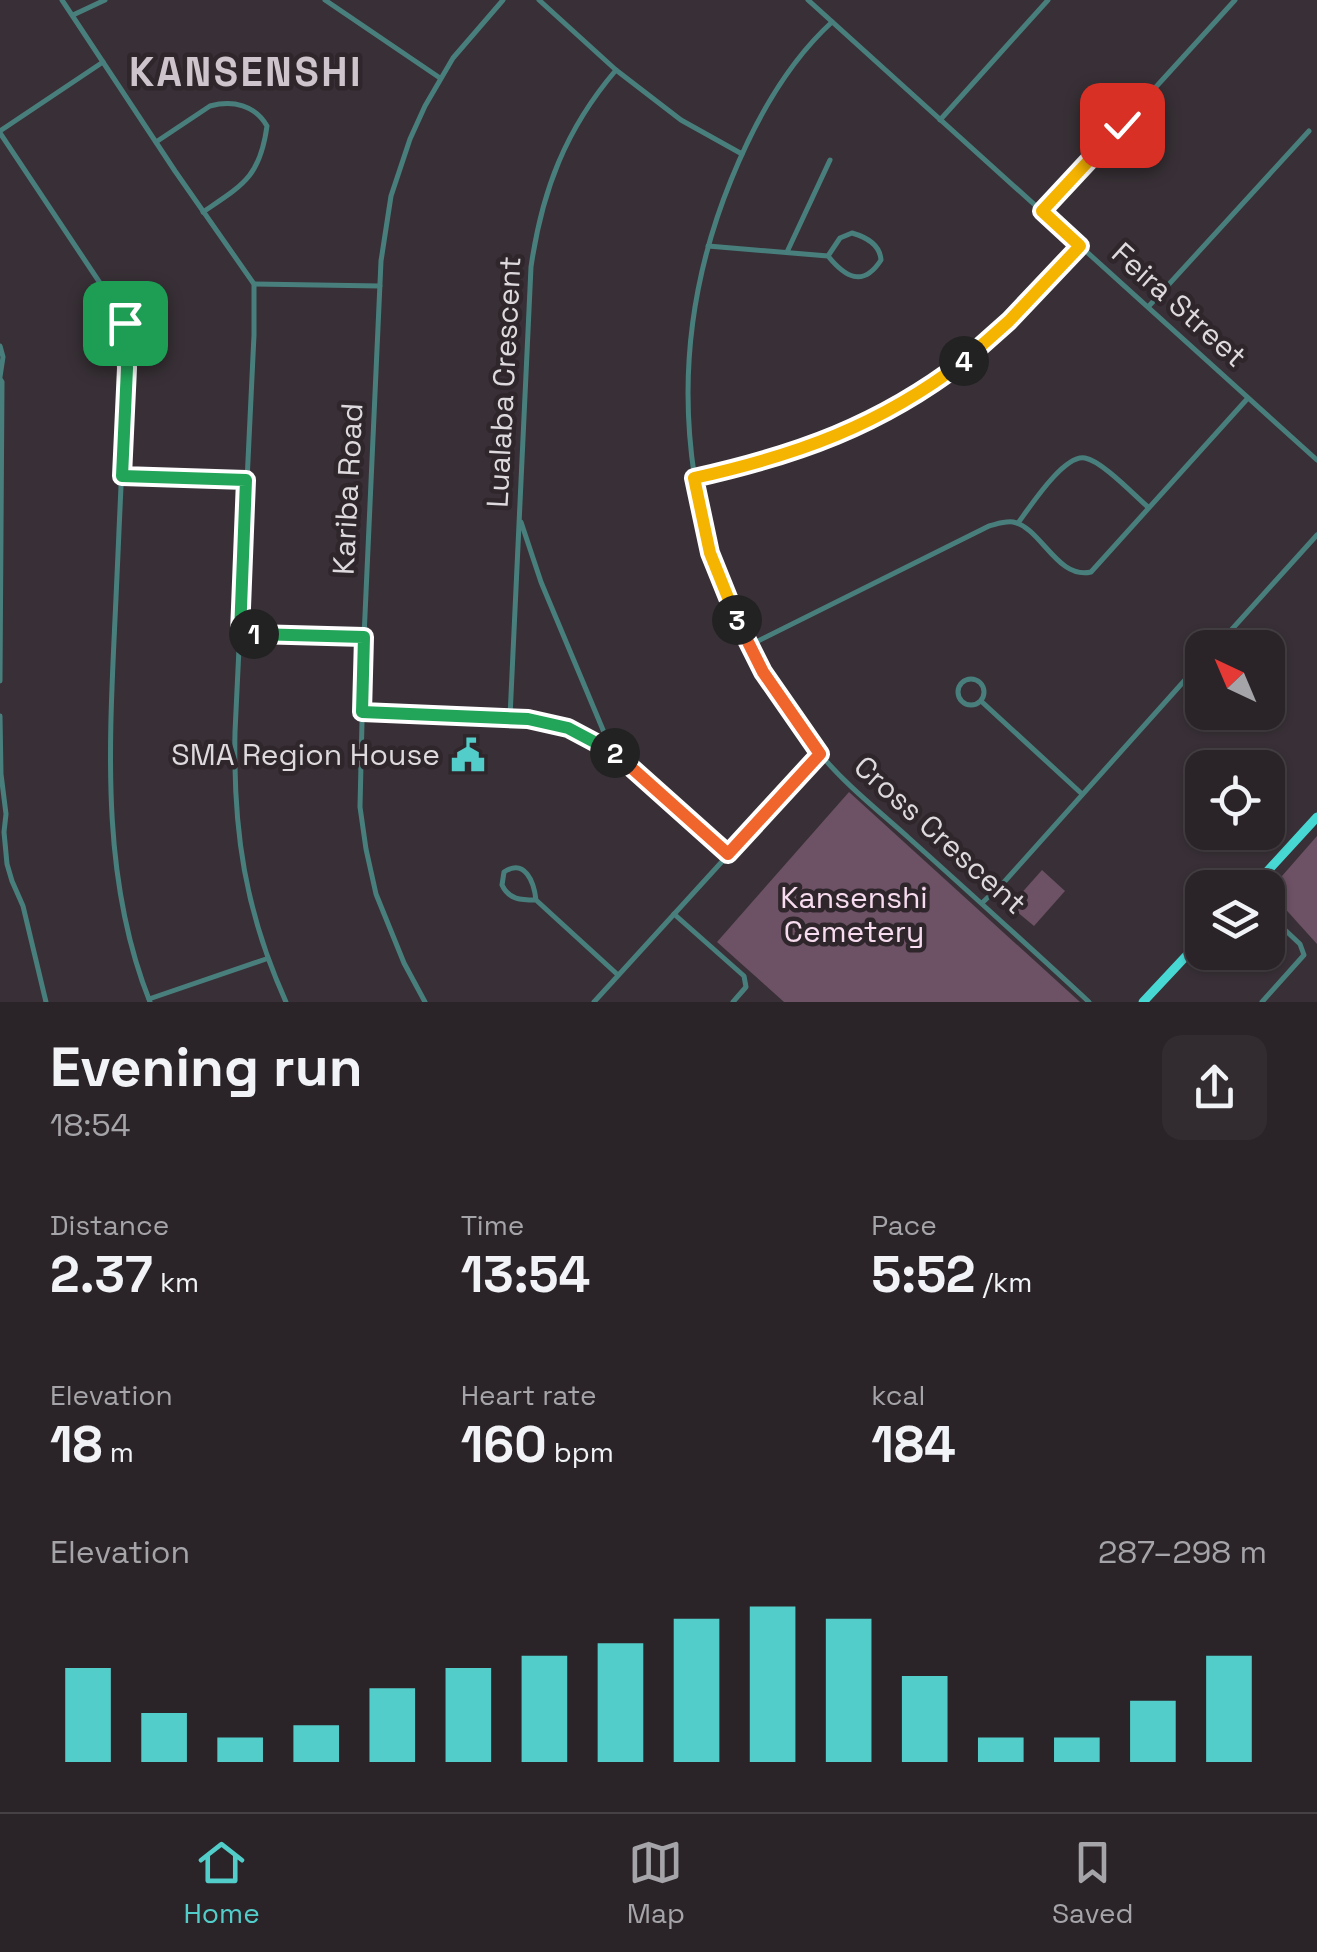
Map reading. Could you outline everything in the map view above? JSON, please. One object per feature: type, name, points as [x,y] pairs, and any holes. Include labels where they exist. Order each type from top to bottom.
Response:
[{"type":"highway","points":[[1268,870],[1317,817]]},
{"type":"highway","points":[[1144,1002],[1185,957]]},
{"type":"street","points":[[62,0],[254,284],[235,759],[243,870],[266,958],[286,1002]]},
{"type":"street","points":[[73,15],[106,0]]},
{"type":"street","points":[[325,0],[440,78]]},
{"type":"street","name":"Kariba Road","points":[[426,1002],[390,934],[372,878],[360,807],[380,286],[386,226],[398,170],[417,122],[453,58],[504,0]]},
{"type":"street","points":[[539,0],[616,70],[681,120],[742,154]]},
{"type":"street","name":"Feira Street","points":[[808,0],[1317,460]]},
{"type":"street","points":[[940,120],[1048,0]]},
{"type":"street","points":[[1042,211],[1235,0]]},
{"type":"street","name":"Cross Crescent","points":[[832,22],[814,38],[787,75],[742,154],[707,246],[688,354],[689,438],[710,553],[748,646],[820,754],[1090,1002]]},
{"type":"street","points":[[104,62],[0,132],[125,323],[127,368],[110,721],[111,822],[126,920],[150,1001],[266,958]]},
{"type":"street","name":"Lualaba Crescent","points":[[510,717],[531,268],[540,216],[556,163],[599,90],[616,70]]},
{"type":"street","points":[[156,142],[220,103],[252,109],[268,126],[256,168],[242,185],[203,212]]},
{"type":"street","points":[[1149,306],[1309,131]]},
{"type":"street","points":[[787,252],[830,160]]},
{"type":"street","points":[[707,246],[828,256],[850,277],[870,273],[881,260],[877,247],[852,233],[840,238],[828,256]]},
{"type":"street","points":[[694,478],[810,447],[921,392],[1009,321],[1080,246]]},
{"type":"street","points":[[254,284],[380,286]]},
{"type":"street","points":[[0,346],[0,681]]},
{"type":"street","points":[[748,646],[1004,522],[1018,523],[1058,560],[1082,574],[1091,572],[1248,398]]},
{"type":"street","points":[[1018,523],[1050,482],[1078,458],[1088,458],[1101,466],[1148,507]]},
{"type":"street","points":[[122,476],[246,480]]},
{"type":"street","points":[[519,515],[531,554],[611,749]]},
{"type":"street","points":[[1231,630],[1317,535]]},
{"type":"street","points":[[517,555],[531,554]]},
{"type":"street","points":[[240,633],[364,637]]},
{"type":"street","points":[[982,903],[1185,681]]},
{"type":"street","points":[[963,682],[979,682],[984,691],[981,701],[972,705],[962,701],[958,691],[963,682]]},
{"type":"street","points":[[981,701],[1083,794]]},
{"type":"street","points":[[362,712],[510,717],[559,725],[611,749],[728,854]]},
{"type":"street","points":[[0,716],[7,864],[23,906],[46,1002]]},
{"type":"street","points":[[594,1002],[820,754]]},
{"type":"street","points":[[536,900],[534,883],[524,870],[516,867],[504,872],[502,885],[510,896],[536,900],[618,975]]},
{"type":"street","points":[[674,914],[744,976],[746,987],[733,1002]]},
{"type":"street","points":[[1262,1002],[1304,955],[1300,944],[1285,930]]},
{"type":"green space","name":"Kansenshi Cemetery","points":[[849,792],[1080,1002],[784,1002],[717,942]]},
{"type":"green space","points":[[1317,836],[1317,944],[1285,909],[1285,873]]},
{"type":"green space","points":[[1042,870],[1065,891],[1034,926],[1010,906]]},
{"type":"place","name":"SMA Region House","points":[[468,755]]},
{"type":"district","name":"KANSENSHI","points":[[246,72]]},
{"type":"route","points":[[125,323],[122,476],[246,480],[240,633],[364,637],[362,712],[510,717],[568,728],[611,749],[728,854],[820,754],[748,646],[710,553],[694,478],[810,447],[921,392],[962,362],[1009,321],[1080,246],[1042,211],[1122,125]]}]
